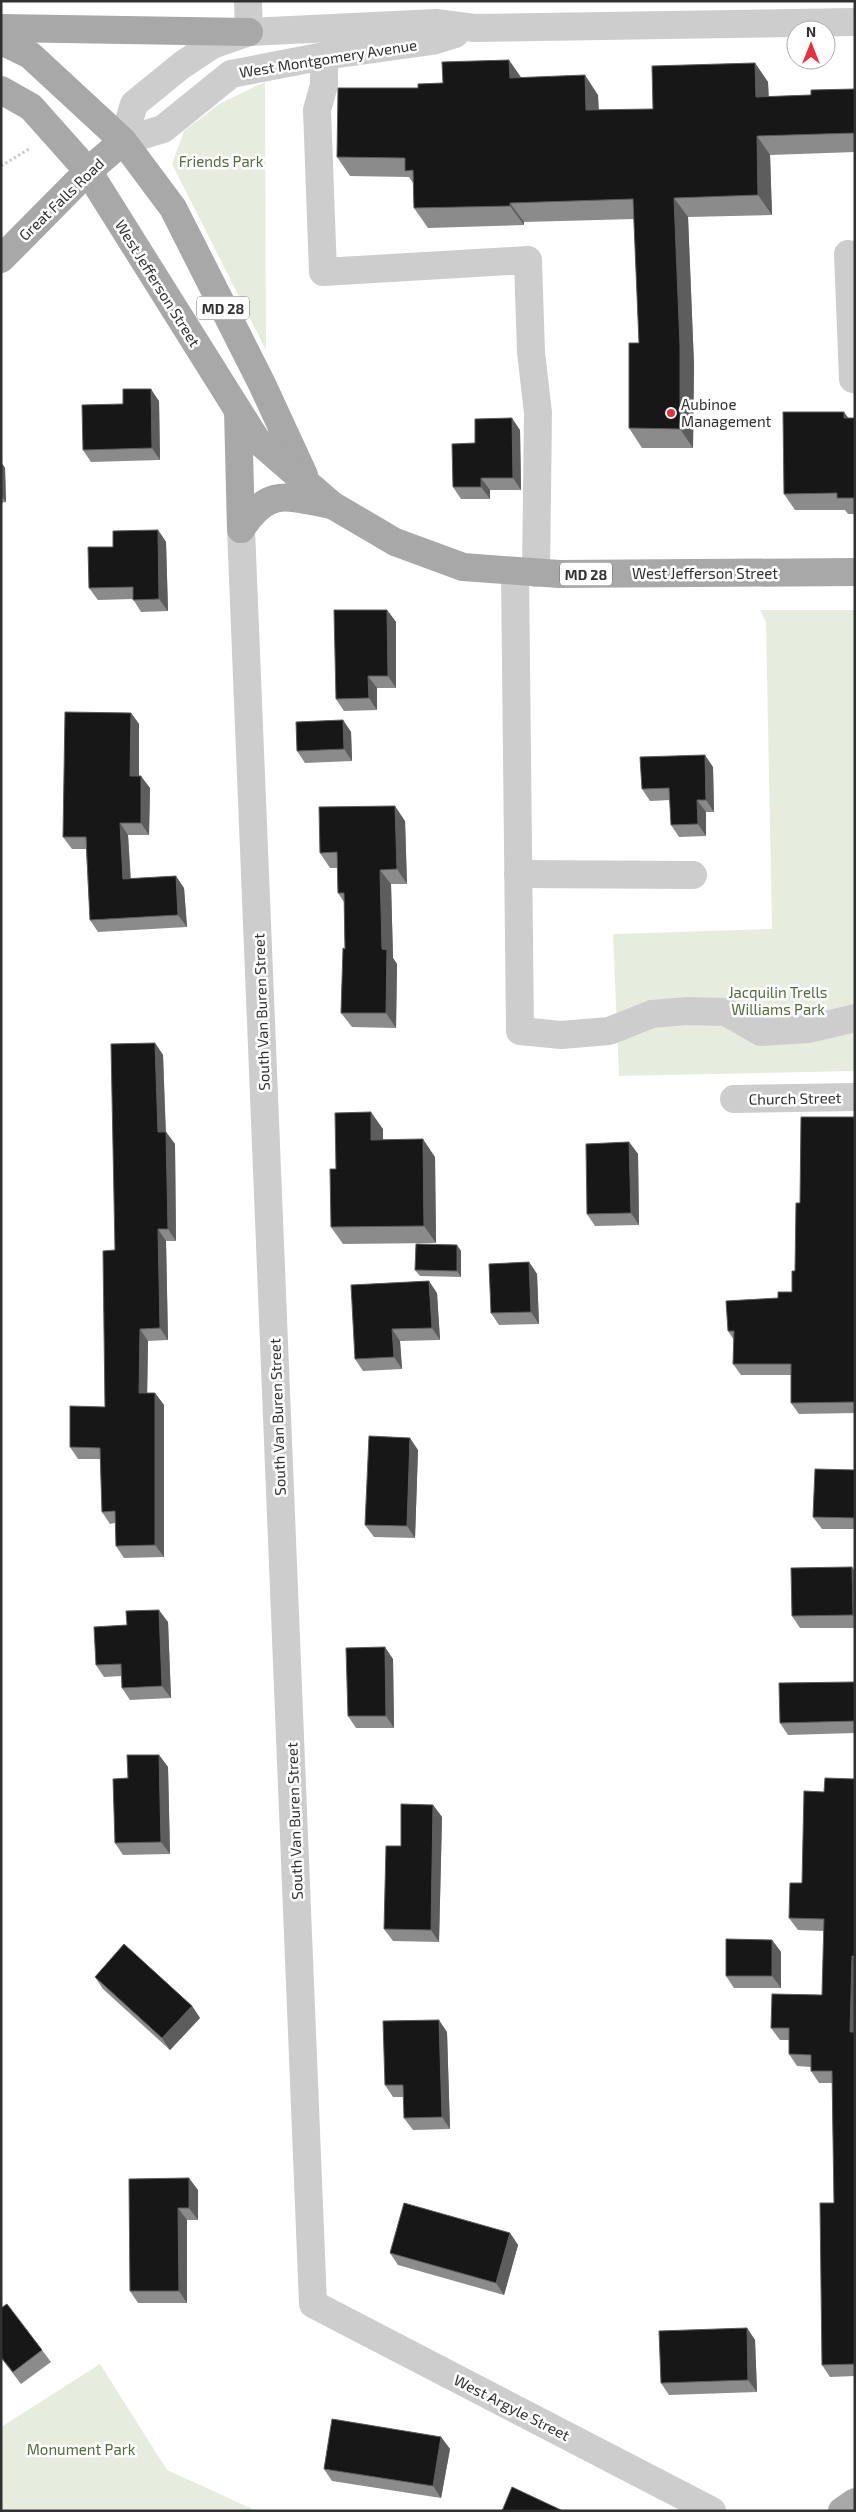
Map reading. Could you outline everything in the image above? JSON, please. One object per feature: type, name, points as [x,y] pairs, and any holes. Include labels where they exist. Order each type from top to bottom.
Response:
[{"type":"main road","points":[[1,28],[249,32]]},
{"type":"main road","name":"West Jefferson Street","points":[[1,41],[30,55],[123,141],[173,208],[262,384],[308,484]]},
{"type":"main road","name":"West Jefferson Street","points":[[1,90],[31,107],[88,171],[256,439],[332,505],[395,542],[463,567],[526,573],[855,572]]},
{"type":"main road","name":"Great Falls Road","points":[[1,259],[88,171],[123,141]]},
{"type":"main road","points":[[238,411],[241,529]]},
{"type":"main road","points":[[241,529],[253,510],[273,498],[289,497],[332,505]]},
{"type":"main road","points":[[842,2511],[855,2502]]},
{"type":"street","points":[[248,1],[249,32]]},
{"type":"street","name":"West Montgomery Avenue","points":[[123,141],[134,104],[182,65],[212,45],[249,32],[436,23],[474,28],[855,22]]},
{"type":"street","name":"West Montgomery Avenue","points":[[123,141],[163,129],[231,74],[324,56],[432,41],[474,28]]},
{"type":"street","points":[[324,56],[324,84],[317,110],[323,272],[528,260],[531,352],[538,413],[526,573],[518,874],[520,1031],[561,1035],[610,1030],[652,1014],[687,1011],[726,1012],[761,1032],[809,1029],[855,1018]]},
{"type":"street","points":[[848,254],[852,378],[855,378]]},
{"type":"street","name":"South Van Buren Street","points":[[241,529],[313,2304]]},
{"type":"street","points":[[518,874],[693,875]]},
{"type":"street","name":"Church Street","points":[[734,1099],[855,1097]]},
{"type":"street","name":"West Argyle Street","points":[[313,2304],[712,2511]]},
{"type":"green space","name":"Friends Park","points":[[265,82],[266,350],[172,164],[184,131],[219,104]]},
{"type":"green space","name":"Jacquilin Trells Williams Park","points":[[760,610],[855,610],[855,1071],[619,1076],[613,934],[772,929],[766,622]]},
{"type":"green space","name":"Monument Park","points":[[100,2364],[167,2470],[257,2511],[1,2511],[1,2427]]},
{"type":"building","points":[[509,60],[510,78],[585,75],[586,110],[653,109],[652,66],[755,63],[756,97],[811,95],[811,90],[855,89],[855,133],[757,136],[758,195],[674,198],[680,346],[680,429],[629,428],[629,343],[639,343],[633,199],[510,203],[510,206],[414,208],[413,170],[405,171],[405,158],[337,157],[338,88],[418,88],[418,84],[443,83],[442,62]]},
{"type":"building","points":[[123,389],[151,389],[152,448],[83,450],[82,405],[123,404]]},
{"type":"building","points":[[783,412],[844,412],[844,418],[855,418],[855,498],[837,498],[837,493],[784,494]]},
{"type":"building","points":[[512,418],[513,478],[481,478],[481,487],[453,487],[452,444],[475,443],[475,419]]},
{"type":"building","points":[[158,530],[159,599],[133,600],[133,587],[89,588],[88,547],[113,547],[113,531]]},
{"type":"building","points":[[334,610],[387,610],[388,676],[368,676],[369,698],[336,699]]},
{"type":"building","points":[[65,712],[131,713],[130,776],[141,776],[141,823],[120,823],[123,879],[176,876],[178,915],[90,920],[86,837],[63,837]]},
{"type":"building","points":[[343,720],[344,749],[297,751],[296,722]]},
{"type":"building","points":[[705,755],[706,800],[697,800],[698,824],[671,825],[669,788],[642,789],[640,757]]},
{"type":"building","points":[[395,806],[397,869],[380,870],[382,949],[387,950],[386,1013],[341,1013],[343,948],[345,949],[344,893],[338,893],[337,852],[320,853],[319,807]]},
{"type":"building","points":[[155,1043],[158,1132],[166,1132],[168,1229],[158,1229],[160,1328],[140,1329],[139,1393],[155,1393],[155,1545],[116,1546],[115,1511],[102,1512],[100,1448],[70,1447],[70,1406],[105,1407],[103,1251],[115,1250],[111,1044]]},
{"type":"building","points":[[371,1112],[371,1140],[423,1139],[424,1226],[331,1227],[330,1169],[336,1169],[335,1113]]},
{"type":"building","points":[[801,1117],[855,1117],[855,1402],[791,1403],[791,1364],[733,1364],[734,1331],[728,1331],[726,1301],[778,1298],[778,1292],[792,1292],[792,1271],[795,1271],[796,1203],[800,1203]]},
{"type":"building","points":[[629,1142],[631,1213],[587,1214],[586,1144]]},
{"type":"building","points":[[416,1244],[457,1245],[457,1271],[415,1270]]},
{"type":"building","points":[[529,1262],[531,1312],[491,1313],[489,1264]]},
{"type":"building","points":[[429,1281],[432,1328],[392,1329],[394,1357],[355,1359],[351,1285]]},
{"type":"building","points":[[369,1436],[410,1438],[407,1526],[365,1525]]},
{"type":"building","points":[[815,1469],[855,1470],[855,1518],[813,1517]]},
{"type":"building","points":[[852,1567],[853,1615],[792,1616],[791,1568]]},
{"type":"building","points":[[159,1610],[162,1686],[122,1688],[121,1664],[96,1665],[94,1627],[127,1625],[126,1611]]},
{"type":"building","points":[[385,1647],[386,1716],[348,1716],[346,1648]]},
{"type":"building","points":[[855,1682],[855,1721],[780,1723],[779,1683]]},
{"type":"building","points":[[127,1755],[159,1755],[161,1842],[115,1843],[113,1779],[128,1778]]},
{"type":"building","points":[[825,1778],[855,1779],[855,1956],[852,1956],[850,2032],[855,2032],[855,2364],[822,2365],[820,2203],[834,2203],[832,2071],[811,2071],[811,2055],[789,2054],[789,2028],[771,2028],[772,1994],[822,1995],[824,1919],[789,1918],[790,1883],[802,1883],[804,1791],[824,1792]]},
{"type":"building","points":[[401,1804],[433,1805],[431,1930],[384,1929],[386,1846],[401,1846]]},
{"type":"building","points":[[726,1939],[772,1940],[772,1976],[726,1976]]},
{"type":"building","points":[[124,1944],[192,2006],[162,2038],[95,1977]]},
{"type":"building","points":[[439,2020],[442,2117],[404,2118],[403,2085],[385,2085],[383,2021]]},
{"type":"building","points":[[189,2178],[189,2208],[178,2208],[179,2291],[130,2291],[129,2179]]},
{"type":"building","points":[[404,2203],[510,2233],[496,2283],[390,2253]]},
{"type":"building","points":[[7,2304],[42,2350],[13,2372],[1,2357],[1,2308]]},
{"type":"building","points":[[747,2328],[748,2380],[661,2383],[659,2331]]},
{"type":"building","points":[[332,2419],[441,2437],[433,2486],[324,2469]]},
{"type":"building","points":[[512,2487],[563,2511],[502,2511]]},
{"type":"place","name":"Aubinoe Management","points":[[671,413]]}]
